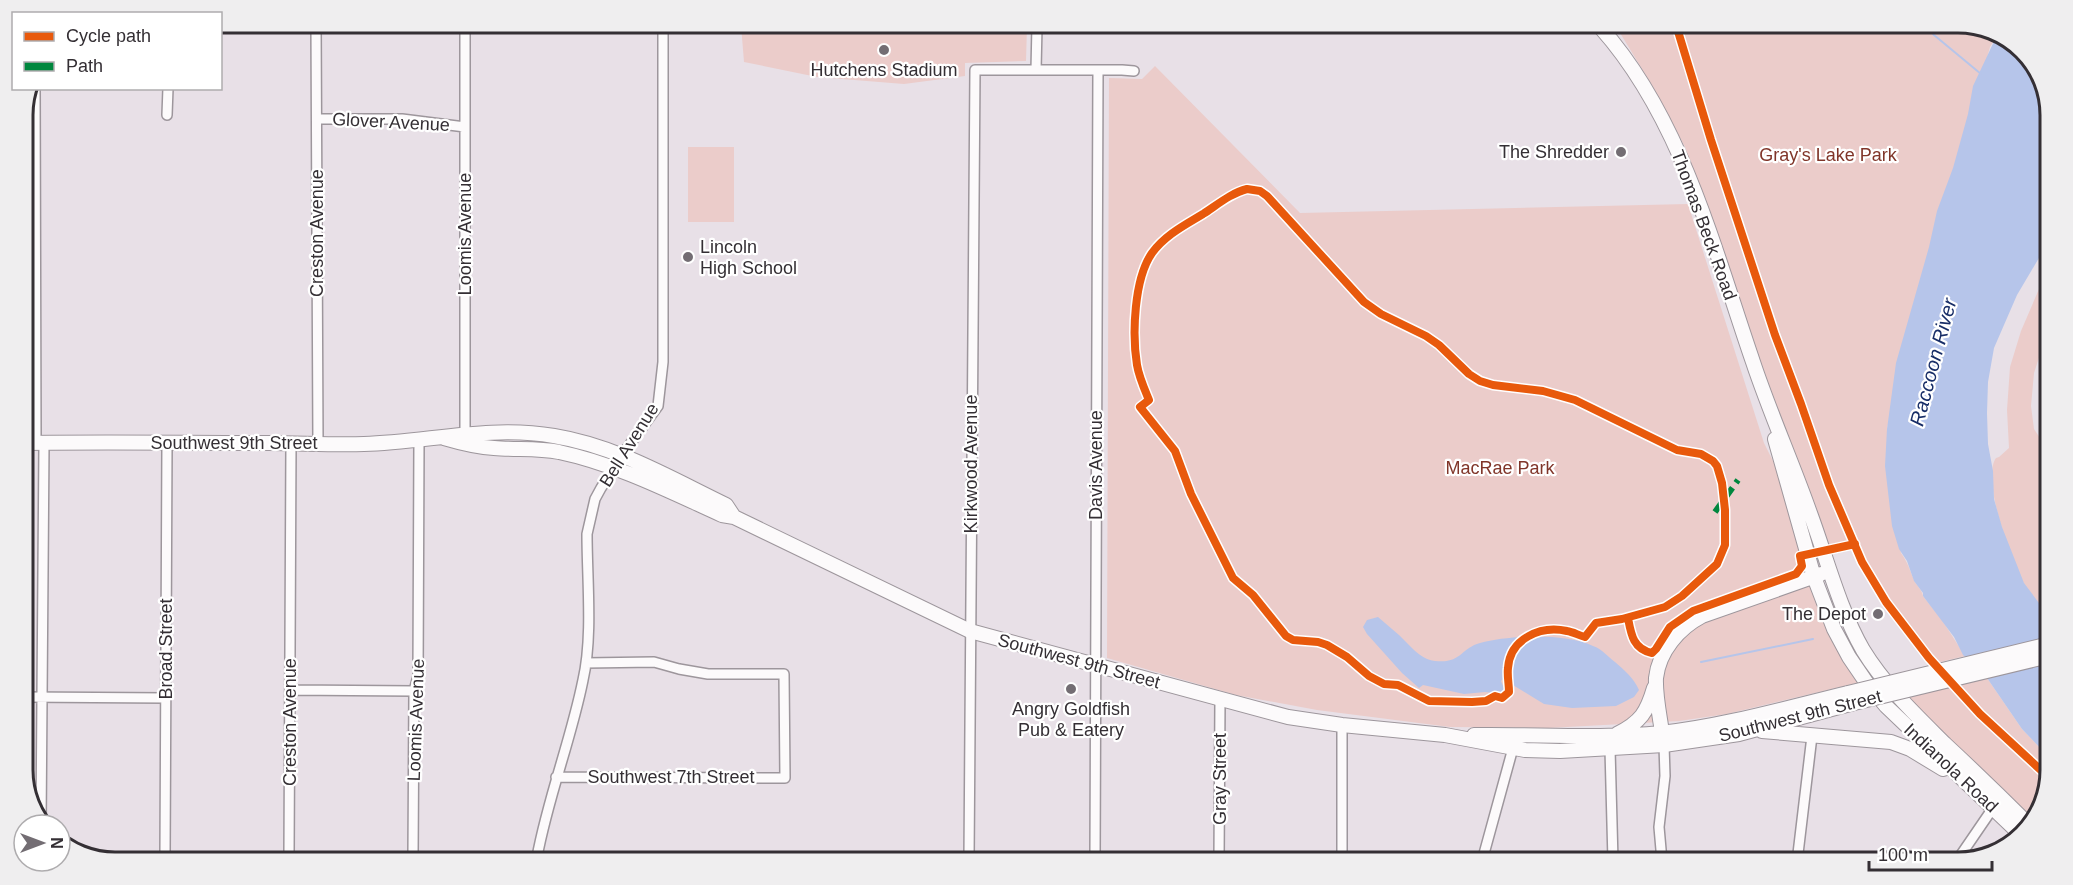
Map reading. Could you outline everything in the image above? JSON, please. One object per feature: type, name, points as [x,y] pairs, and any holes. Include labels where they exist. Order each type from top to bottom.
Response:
[{"type":"main road","name":"Thomas Beck Road","points":[[1605,33],[1639,80],[1668,131],[1696,196],[1766,402],[1794,511],[1814,577]]},
{"type":"main road","name":"Thomas Beck Road","points":[[1766,402],[1785,443],[1830,571]]},
{"type":"main road","name":"Southwest 9th Street","points":[[34,443],[364,444],[444,438],[465,439],[520,432],[587,443],[618,461],[726,505],[734,517],[970,631],[1288,717],[1342,725],[1445,735],[1663,739],[1752,731],[1851,698],[2040,646]]},
{"type":"main road","points":[[1592,736],[1613,736],[1632,726],[1649,706],[1663,656],[1671,642],[1692,621],[1830,571]]},
{"type":"main road","name":"Indianola Road","points":[[1830,571],[1851,627],[1880,675],[1997,803],[2016,828]]},
{"type":"main road","name":"Indianola Road","points":[[1814,577],[1834,629],[1849,657],[1886,706],[1970,786],[2023,820]]},
{"type":"main road","name":"Southwest 9th Street","points":[[1445,735],[1513,748],[1610,749],[1663,739],[1750,717],[2040,658]]},
{"type":"main road","points":[[1656,680],[1663,739]]},
{"type":"main road","points":[[1752,731],[1891,742],[1910,749],[1970,786]]},
{"type":"street","name":"Creston Avenue","points":[[316,33],[318,443]]},
{"type":"street","name":"Loomis Avenue","points":[[465,33],[465,439]]},
{"type":"street","name":"Bell Avenue","points":[[538,852],[586,663],[589,522],[597,496],[618,461],[658,406],[663,362],[663,33]]},
{"type":"street","points":[[1037,33],[1036,70],[1134,71]]},
{"type":"street","name":"Kirkwood Avenue","points":[[969,852],[975,70],[1036,70]]},
{"type":"street","name":"Davis Avenue","points":[[1095,852],[1098,70]]},
{"type":"street","points":[[167,115],[168,90]]},
{"type":"street","points":[[35,100],[34,443],[42,697],[41,806]]},
{"type":"street","name":"Glover Avenue","points":[[316,119],[402,119],[465,127]]},
{"type":"street","name":"Loomis Avenue","points":[[413,852],[414,691],[418,676],[419,440]]},
{"type":"street","name":"Broad Street","points":[[165,852],[167,443]]},
{"type":"street","name":"Creston Avenue","points":[[289,852],[291,443]]},
{"type":"street","name":"Southwest 7th Street","points":[[556,777],[785,778],[784,674],[708,674],[654,662],[586,663]]},
{"type":"street","points":[[290,690],[414,691]]},
{"type":"street","points":[[33,697],[166,698]]},
{"type":"street","name":"Gray Street","points":[[1219,852],[1220,699]]},
{"type":"street","points":[[1342,725],[1342,852]]},
{"type":"street","points":[[1798,852],[1812,736]]},
{"type":"street","points":[[1661,852],[1659,827],[1665,776],[1663,739]]},
{"type":"street","points":[[1484,852],[1513,748]]},
{"type":"street","points":[[1610,749],[1613,852]]},
{"type":"street","points":[[1963,852],[1997,803]]},
{"type":"green space","name":"Hutchens Stadium","points":[[742,33],[1027,33],[1026,61],[965,63],[965,76],[904,84],[817,77],[744,62]]},
{"type":"green space","name":"Gray's Lake Park","points":[[1620,33],[1958,33],[1993,41],[1887,429],[1901,553],[1923,596],[1942,620],[1965,656],[1932,664],[1884,602],[1854,548],[1829,553],[1775,411],[1685,147],[1653,87]]},
{"type":"green space","name":"MacRae Park","points":[[1155,66],[1300,213],[1688,204],[1764,443],[1779,473],[1861,682],[1727,714],[1679,721],[1548,728],[1450,727],[1317,710],[1236,695],[1107,658],[1109,78],[1142,79]]},
{"type":"green space","points":[[688,147],[734,147],[734,222],[688,222]]},
{"type":"green space","points":[[2040,287],[2040,355],[2034,373],[2031,406],[2034,429],[2040,438],[2040,605],[2023,582],[2012,556],[1999,519],[1992,483],[1992,468],[1996,458],[2009,448],[2007,410],[2010,367],[2021,331]]},
{"type":"green space","points":[[1985,675],[2022,729],[2040,748],[2040,766],[1983,713],[1956,683]]},
{"type":"green space","points":[[1949,684],[2040,773],[2034,801],[2027,814],[1918,710],[1906,695]]},
{"type":"water","name":"Raccoon River","points":[[1994,41],[2012,53],[2026,69],[2036,89],[2040,110],[2040,256],[2017,295],[1994,348],[1988,382],[1987,413],[1994,499],[2002,527],[2024,583],[2040,604],[2040,748],[2022,729],[1985,675],[1963,655],[1954,637],[1914,581],[1907,561],[1899,549],[1892,526],[1885,466],[1887,429],[1896,363],[1937,211],[1953,168],[1973,86]]},
{"type":"water","points":[[1378,617],[1419,655],[1435,661],[1450,660],[1474,645],[1506,638],[1553,637],[1581,642],[1605,653],[1628,674],[1639,690],[1634,697],[1616,706],[1572,708],[1544,704],[1503,679],[1501,681],[1505,691],[1503,694],[1485,692],[1464,694],[1423,685],[1419,688],[1402,673],[1367,634],[1363,627],[1367,620]]},
{"type":"waterway","points":[[1932,33],[1981,74]]},
{"type":"waterway","points":[[1701,662],[1813,639]]},
{"type":"marked path","points":[[1715,512],[1738,480]]},
{"type":"cycle path","points":[[1679,33],[1775,335],[1829,485],[1862,562],[1886,602],[1929,658],[1980,714],[2040,769]]},
{"type":"cycle path","points":[[1247,189],[1260,191],[1267,196],[1364,302],[1381,314],[1426,336],[1480,381],[1493,385],[1543,391],[1575,400],[1677,450],[1701,454],[1713,461],[1717,466],[1722,483],[1725,510],[1725,545],[1717,564],[1682,596],[1665,607],[1622,619],[1596,623],[1585,637],[1569,631],[1557,630],[1537,632],[1528,636],[1514,649],[1510,658],[1509,692],[1502,698],[1495,696],[1486,701],[1429,701],[1398,685],[1384,684],[1369,676],[1347,657],[1327,645],[1293,640],[1286,636],[1253,595],[1233,578],[1191,494],[1175,451],[1140,407],[1149,400],[1137,365],[1135,338],[1138,292],[1146,264],[1157,247],[1182,226],[1230,196],[1247,189]]},
{"type":"cycle path","points":[[1628,618],[1634,640],[1641,648],[1652,653],[1670,627],[1693,611],[1796,574],[1802,566],[1800,556],[1855,544]]},
{"type":"place","name":"Hutchens Stadium","points":[[884,50]]},
{"type":"place","name":"The Shredder","points":[[1621,152]]},
{"type":"place","name":"Lincoln High School","points":[[688,257]]},
{"type":"place","name":"The Depot","points":[[1878,614]]},
{"type":"place","name":"Angry Goldfish Pub & Eatery","points":[[1071,689]]}]
